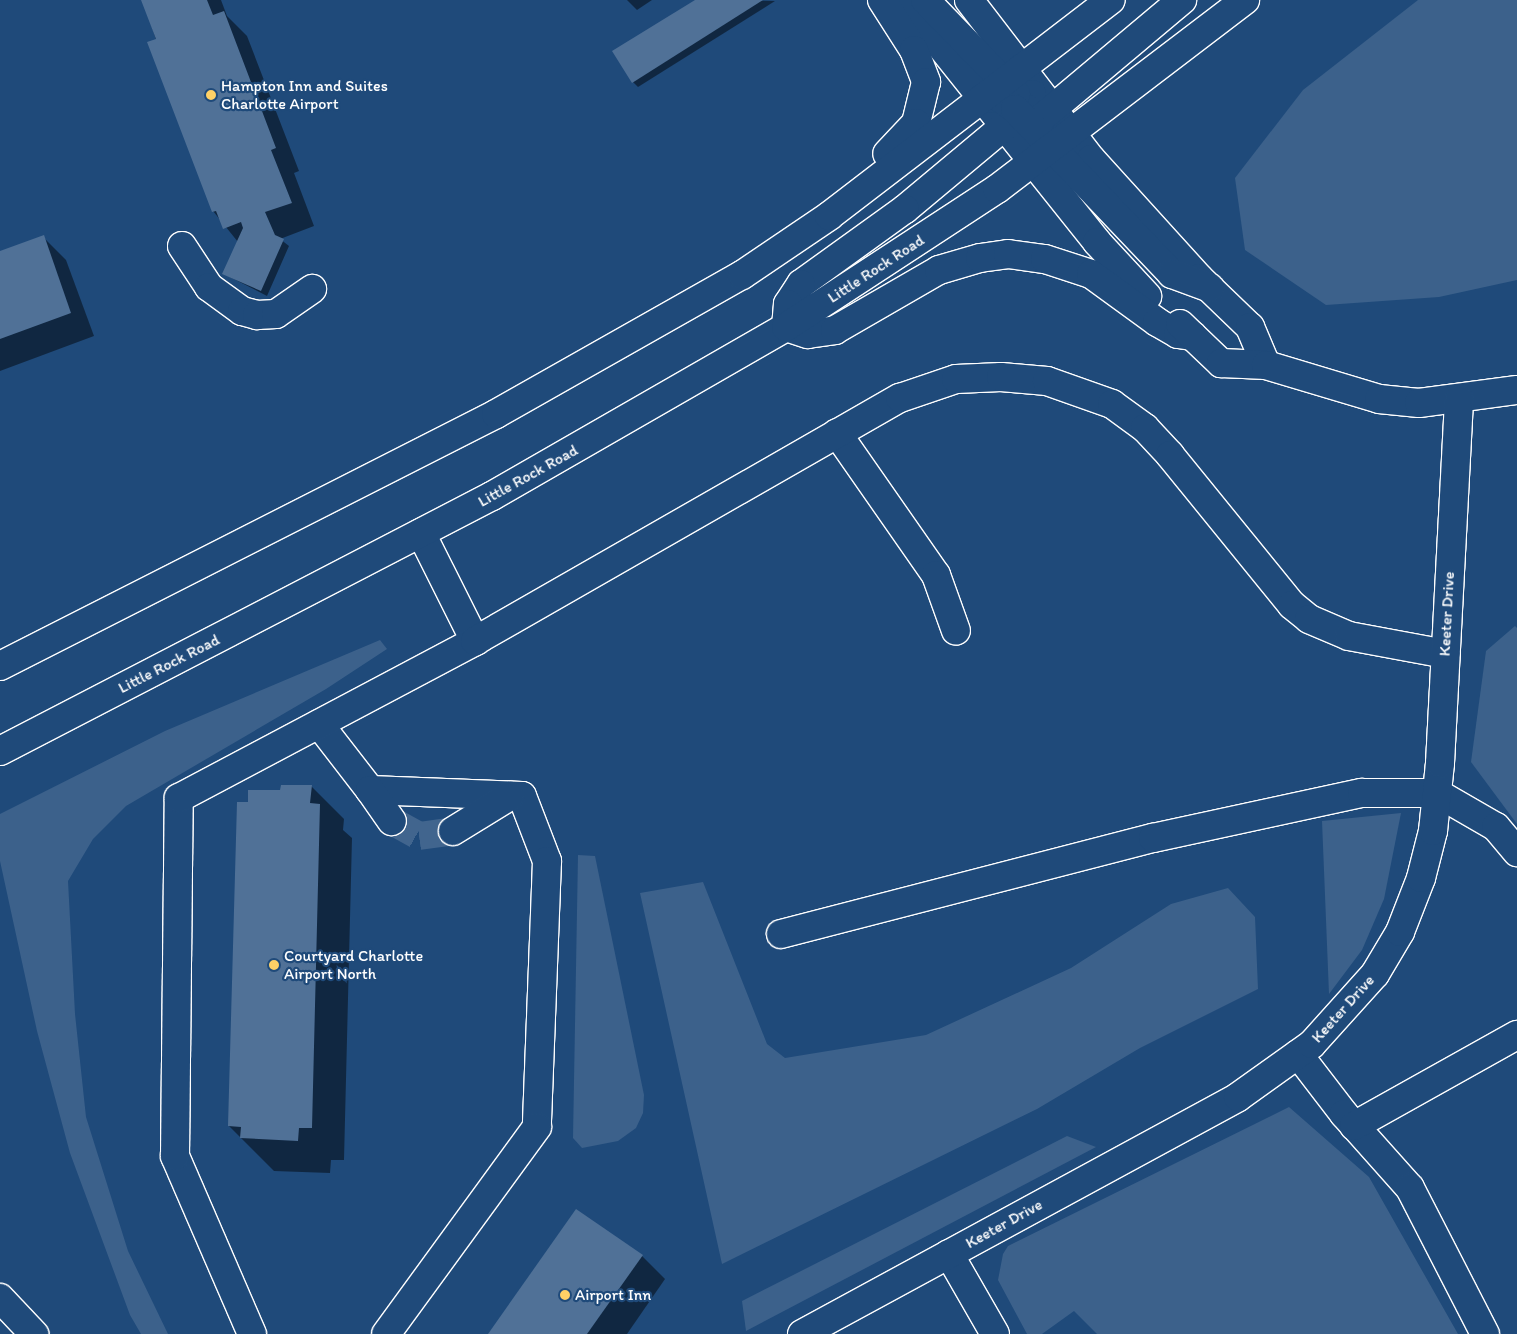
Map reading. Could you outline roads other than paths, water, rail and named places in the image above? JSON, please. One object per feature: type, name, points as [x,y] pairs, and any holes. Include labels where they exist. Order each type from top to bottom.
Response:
[{"type":"main road","points":[[866,188],[866,177],[873,166],[916,123],[926,88],[914,50],[882,0]]},
{"type":"main road","points":[[904,0],[982,98],[1000,99],[1029,117],[1061,133],[1052,147]]},
{"type":"main road","points":[[925,0],[1012,75]]},
{"type":"main road","points":[[969,0],[1012,75],[1029,117],[1052,147],[1131,281],[1221,363],[1266,366],[1379,399],[1419,403],[1459,400],[1517,390]]},
{"type":"main road","points":[[0,666],[496,414],[742,275],[866,188],[1111,0]]},
{"type":"main road","points":[[1182,0],[1029,117],[801,284],[788,304],[786,327],[808,334],[834,330],[856,320],[939,270],[980,258],[1014,254],[1051,260],[1091,274],[1157,322],[1178,334],[1193,336]]},
{"type":"main road","name":"Little Rock Road","points":[[0,751],[421,533],[588,444],[786,327],[964,211],[1052,147],[1245,0]]},
{"type":"main road","points":[[1052,147],[1210,288],[1250,327],[1266,366]]},
{"type":"main road","points":[[182,246],[209,287],[242,311],[257,315],[276,314],[312,289]]},
{"type":"main road","points":[[252,1334],[175,1156],[179,798],[475,641],[900,398],[956,379],[1001,377],[1047,381],[1079,390],[1112,404],[1145,428],[1170,455],[1292,605],[1308,619],[1349,636],[1445,654]]},
{"type":"main road","name":"Keeter Drive","points":[[802,1334],[1238,1097],[1298,1054],[1351,1003],[1375,974],[1400,932],[1421,878],[1433,831],[1437,793],[1459,400]]},
{"type":"main road","points":[[837,433],[936,575],[956,631]]},
{"type":"main road","points":[[421,533],[475,641]]},
{"type":"main road","points":[[319,724],[392,821]]},
{"type":"main road","points":[[370,790],[522,796],[547,861],[536,1127],[386,1334]]},
{"type":"main road","points":[[781,934],[1153,838],[1362,793],[1437,793],[1496,827],[1517,852]]},
{"type":"main road","points":[[453,831],[510,796]]},
{"type":"main road","points":[[1354,1126],[1517,1035]]},
{"type":"main road","points":[[1298,1054],[1354,1126],[1410,1188],[1485,1334]]},
{"type":"main road","points":[[949,1254],[995,1334]]},
{"type":"main road","points":[[0,1298],[34,1334]]},
{"type":"tunnel","points":[[392,821],[419,836],[453,831]]},
{"type":"place","name":"Hampton Inn and Suites Charlotte Airport","points":[[211,95]]},
{"type":"place","name":"Courtyard Charlotte Airport North","points":[[274,965]]},
{"type":"place","name":"Airport Inn","points":[[565,1295]]}]
